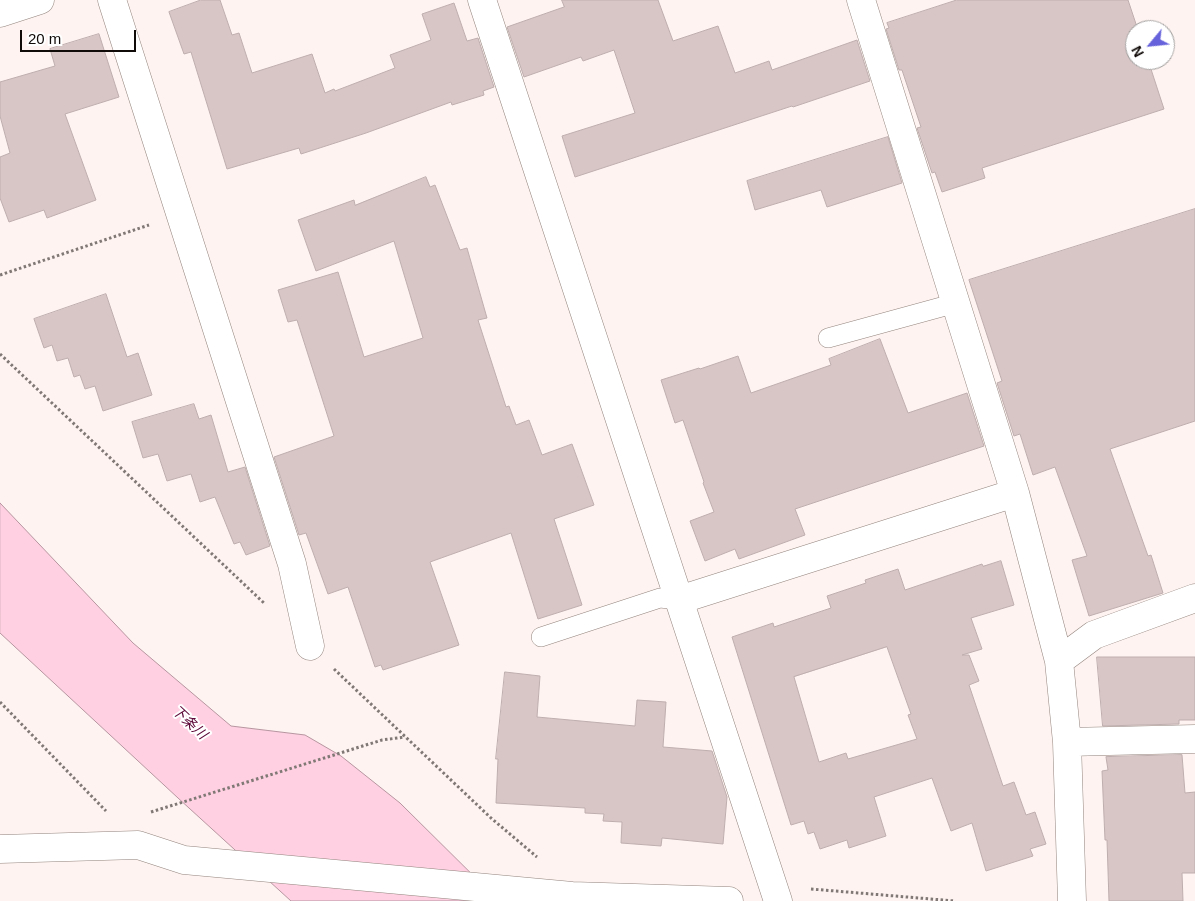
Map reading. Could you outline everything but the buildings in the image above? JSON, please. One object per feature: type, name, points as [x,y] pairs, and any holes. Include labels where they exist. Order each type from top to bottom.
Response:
[{"type":"street","points":[[0,13],[40,0]]},
{"type":"street","points":[[112,0],[292,564],[310,646]]},
{"type":"street","points":[[482,0],[778,901]]},
{"type":"street","points":[[861,0],[1015,493],[1059,661],[1067,742],[1072,901]]},
{"type":"street","points":[[679,600],[1015,493]]},
{"type":"street","points":[[1059,661],[1094,636],[1195,598]]},
{"type":"street","points":[[1067,742],[1195,739]]},
{"type":"street","points":[[0,849],[138,845],[184,860],[594,898],[729,901]]},
{"type":"lane","points":[[828,338],[956,303]]},
{"type":"lane","points":[[541,637],[660,598],[679,600]]},
{"type":"path","points":[[0,275],[180,215]]},
{"type":"path","points":[[0,702],[138,845]]},
{"type":"path","points":[[146,814],[382,740],[405,737]]},
{"type":"water","name":"下条川","points":[[0,503],[133,643],[231,726],[305,735],[341,756],[400,803],[499,901],[291,901],[0,633]]}]
